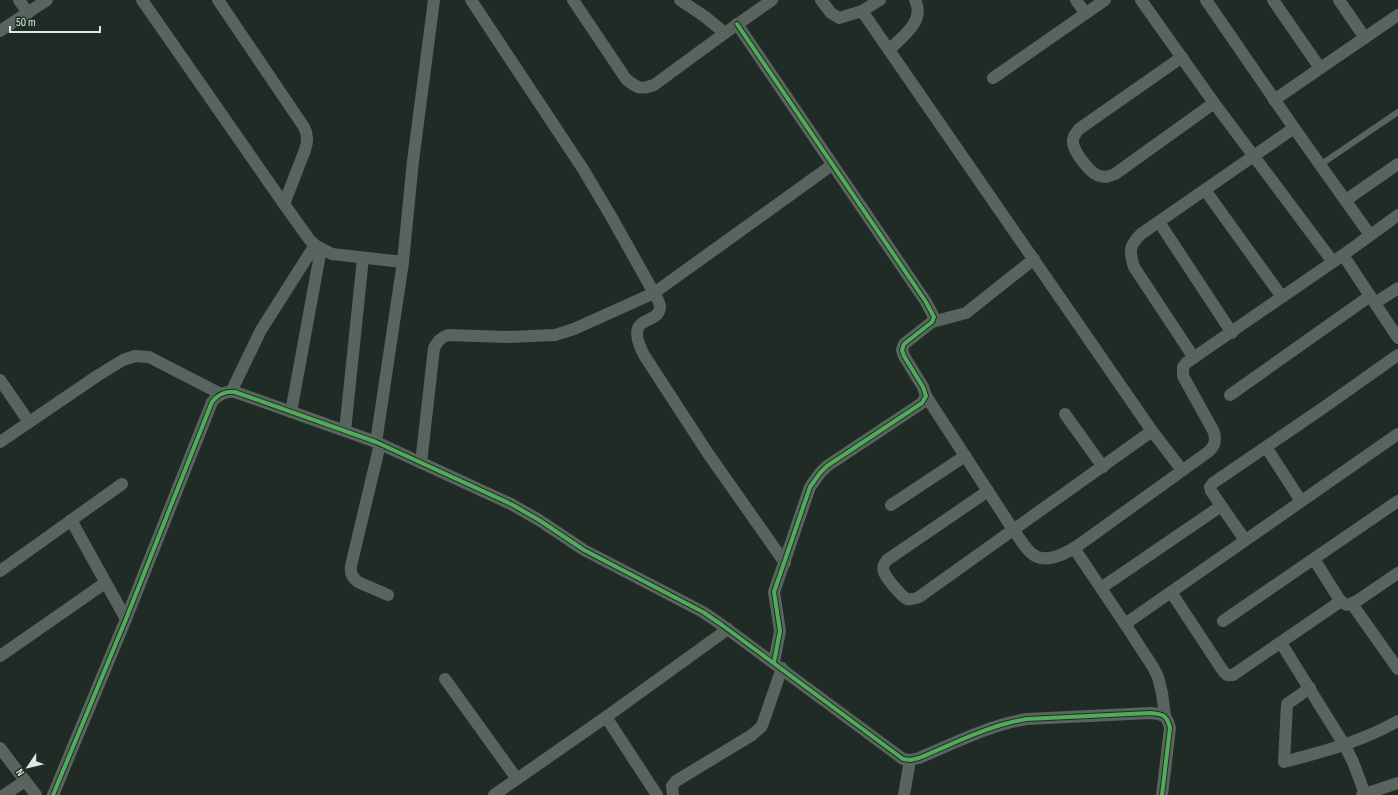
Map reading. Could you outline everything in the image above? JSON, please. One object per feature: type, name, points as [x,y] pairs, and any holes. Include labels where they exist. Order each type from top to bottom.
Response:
[{"type":"street","points":[[19,0],[28,13]]},
{"type":"street","points":[[0,31],[47,0]]},
{"type":"street","points":[[142,0],[309,239],[318,247],[332,254],[403,262]]},
{"type":"street","points":[[218,0],[308,135],[308,143],[284,204]]},
{"type":"street","points":[[388,595],[358,582],[352,576],[350,566],[378,443],[403,262],[412,161],[434,0]]},
{"type":"street","points":[[471,0],[583,169],[659,303],[659,310],[657,314],[640,326],[637,330],[638,343],[644,355],[707,452],[785,563]]},
{"type":"street","points":[[573,0],[626,79],[637,88],[646,88],[654,85],[772,0]]},
{"type":"street","points":[[680,0],[704,16],[725,33]]},
{"type":"street","points":[[821,0],[831,13],[839,18],[862,11],[880,0]]},
{"type":"street","points":[[890,50],[913,27],[917,20],[918,4],[915,0]]},
{"type":"street","points":[[1076,0],[1085,13]]},
{"type":"street","points":[[993,78],[1105,0]]},
{"type":"street","points":[[1141,0],[1214,103],[1254,155],[1372,299],[1398,338]]},
{"type":"street","points":[[1206,0],[1274,100],[1370,235]]},
{"type":"street","points":[[1273,0],[1320,68]]},
{"type":"street","points":[[1339,0],[1365,38]]},
{"type":"street","points":[[862,11],[1152,431],[1182,470]]},
{"type":"street","points":[[1274,100],[1398,14]]},
{"type":"street","points":[[737,24],[931,311],[934,318],[932,322]]},
{"type":"street","points":[[1182,57],[1079,129],[1074,136],[1072,143],[1075,150],[1091,171],[1098,176],[1106,177],[1115,174],[1214,103]]},
{"type":"street","points":[[1194,358],[1134,267],[1130,253],[1133,242],[1141,234],[1294,128]]},
{"type":"street","points":[[1346,200],[1398,164]]},
{"type":"street","points":[[421,463],[434,348],[438,340],[442,337],[448,335],[507,337],[555,335],[574,330],[654,293],[832,165]]},
{"type":"street","points":[[1205,190],[1282,297]]},
{"type":"street","points":[[1034,259],[966,313],[932,322],[904,344],[902,350],[904,356],[923,387],[926,396],[1014,531],[1029,552],[1036,557],[1048,559],[1074,548],[1208,452],[1214,446],[1216,439],[1214,432],[1183,376],[1183,367],[1338,259],[1398,215]]},
{"type":"street","points":[[1158,222],[1232,333]]},
{"type":"street","points":[[226,393],[261,330],[318,247]]},
{"type":"street","points":[[291,412],[318,247]]},
{"type":"street","points":[[345,431],[363,258]]},
{"type":"street","points":[[1230,394],[1372,299],[1398,288]]},
{"type":"street","points":[[1245,540],[1211,491],[1210,487],[1213,483],[1398,355]]},
{"type":"street","points":[[0,442],[97,376],[123,360],[135,356],[149,356],[226,393]]},
{"type":"street","points":[[0,380],[29,422]]},
{"type":"street","points":[[54,795],[212,402],[216,397],[226,393],[235,392],[378,443],[511,504],[539,520],[584,550],[702,612],[778,665],[897,756],[903,759],[910,760],[919,758],[989,728],[1011,721],[1150,713],[1165,716]]},
{"type":"street","points":[[673,795],[672,786],[676,781],[761,728],[778,665],[780,631],[774,592],[810,487],[820,472],[827,466],[922,403],[926,396]]},
{"type":"street","points":[[1065,414],[1103,467]]},
{"type":"street","points":[[988,491],[887,560],[883,566],[884,572],[888,579],[905,598],[913,600],[920,597],[1152,431]]},
{"type":"street","points":[[1125,624],[1398,434]]},
{"type":"street","points":[[1266,447],[1301,501]]},
{"type":"street","points":[[891,505],[965,456]]},
{"type":"street","points":[[0,570],[122,484]]},
{"type":"street","points":[[1223,621],[1398,501]]},
{"type":"street","points":[[1101,588],[1221,506]]},
{"type":"street","points":[[71,520],[126,619]]},
{"type":"street","points":[[1074,548],[1125,624],[1158,677],[1165,716],[1170,728],[1162,795]]},
{"type":"street","points":[[1314,558],[1346,603],[1398,669]]},
{"type":"street","points":[[1171,592],[1223,671],[1228,675],[1233,675],[1281,643],[1397,574]]},
{"type":"street","points":[[0,656],[105,583]]},
{"type":"street","points":[[494,795],[728,629]]},
{"type":"street","points":[[1281,643],[1345,746],[1353,762],[1364,794],[1398,783]]},
{"type":"street","points":[[445,679],[517,779]]},
{"type":"street","points":[[1310,688],[1287,704],[1284,762],[1345,746],[1398,721]]},
{"type":"street","points":[[606,717],[657,795]]},
{"type":"street","points":[[0,748],[36,795]]},
{"type":"street","points":[[904,795],[910,760]]},
{"type":"street","points":[[4,795],[25,781]]},
{"type":"lane","points":[[1320,165],[1398,112]]},
{"type":"cycle path","points":[[737,24],[926,302],[934,317],[932,322],[904,344],[902,350],[904,356],[923,387],[926,396],[922,403],[827,466],[810,487],[774,592],[780,631],[774,662]]},
{"type":"cycle path","points":[[53,795],[126,619],[212,402],[222,394],[231,392],[235,392],[376,442],[511,504],[539,520],[584,550],[703,612],[903,759],[910,760],[919,758],[986,730],[1027,719],[1150,713],[1164,716],[1170,728],[1162,795]]}]
